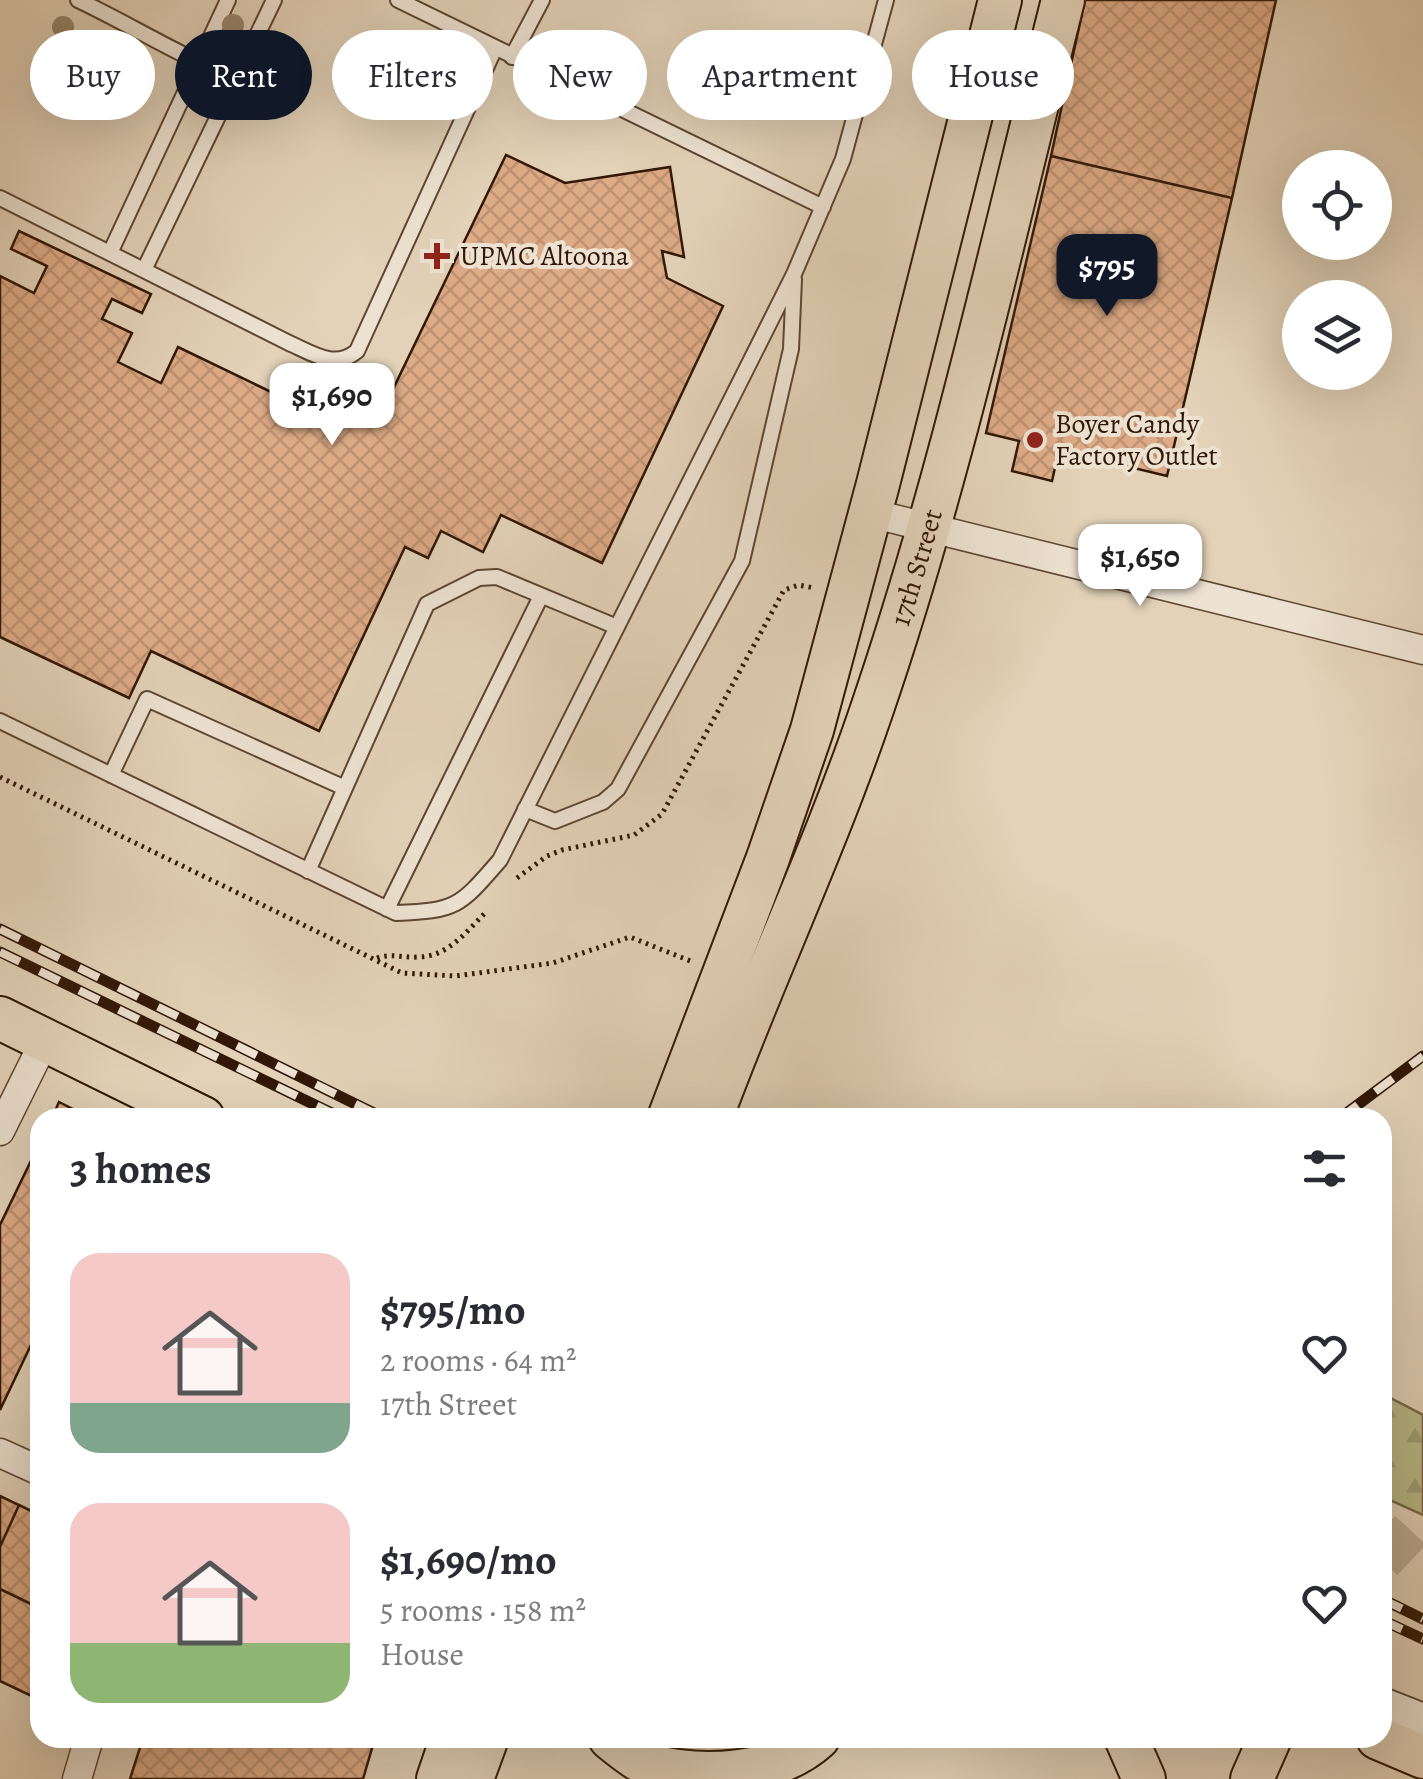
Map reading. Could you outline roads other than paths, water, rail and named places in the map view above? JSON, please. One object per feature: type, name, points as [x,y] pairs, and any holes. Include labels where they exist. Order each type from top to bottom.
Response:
[{"type":"main road","name":"17th Street","points":[[711,1108],[712,1058],[768,858],[812,730],[1000,0]]},
{"type":"main road","name":"17th Street","points":[[676,1108],[712,1058],[817,859],[872,709],[929,528],[1063,0]]},
{"type":"main road","points":[[0,1018],[184,1108]]},
{"type":"main road","points":[[1392,1744],[1423,1757]]},
{"type":"main road","points":[[438,1779],[449,1748]]},
{"type":"main road","points":[[472,1779],[483,1748]]},
{"type":"main road","points":[[624,1748],[648,1765],[705,1778],[730,1776],[783,1761],[803,1748]]},
{"type":"main road","points":[[1130,1748],[1144,1779]]},
{"type":"main road","points":[[1252,1779],[1266,1748]]},
{"type":"street","points":[[870,512],[1423,650]]},
{"type":"street","points":[[0,1131],[45,1040]]},
{"type":"street","points":[[0,1453],[30,1467]]},
{"type":"street","points":[[1392,1708],[1423,1720]]},
{"type":"street","points":[[76,1779],[86,1748]]},
{"type":"lane","points":[[78,0],[175,50]]},
{"type":"lane","points":[[214,30],[228,0]]},
{"type":"lane","points":[[259,30],[274,0]]},
{"type":"lane","points":[[398,0],[823,207]]},
{"type":"lane","points":[[512,56],[542,0]]},
{"type":"lane","points":[[0,721],[396,913],[439,912],[468,896],[500,860],[794,274],[844,159],[886,0]]},
{"type":"lane","points":[[0,198],[289,343],[333,362],[342,361],[356,351],[495,48]]},
{"type":"lane","points":[[110,253],[175,113]]},
{"type":"lane","points":[[144,270],[216,120]]},
{"type":"lane","points":[[526,809],[555,820],[602,802],[618,790],[742,561],[791,348],[794,274]]},
{"type":"lane","points":[[308,871],[427,604],[479,578],[497,577],[617,627]]},
{"type":"lane","points":[[387,909],[540,596]]},
{"type":"lane","points":[[111,775],[147,699],[345,788]]},
{"type":"tunnel","points":[[1392,1550],[1423,1517]]},
{"type":"railway","points":[[0,929],[364,1108]]},
{"type":"railway","points":[[0,952],[321,1108]]},
{"type":"railway","points":[[1353,1108],[1423,1056]]},
{"type":"railway","points":[[1392,1604],[1423,1619]]},
{"type":"railway","points":[[1392,1625],[1423,1639]]},
{"type":"place","name":"UPMC Altoona","points":[[437,256]]},
{"type":"place","name":"Boyer Candy Factory Outlet","points":[[1035,440]]}]
